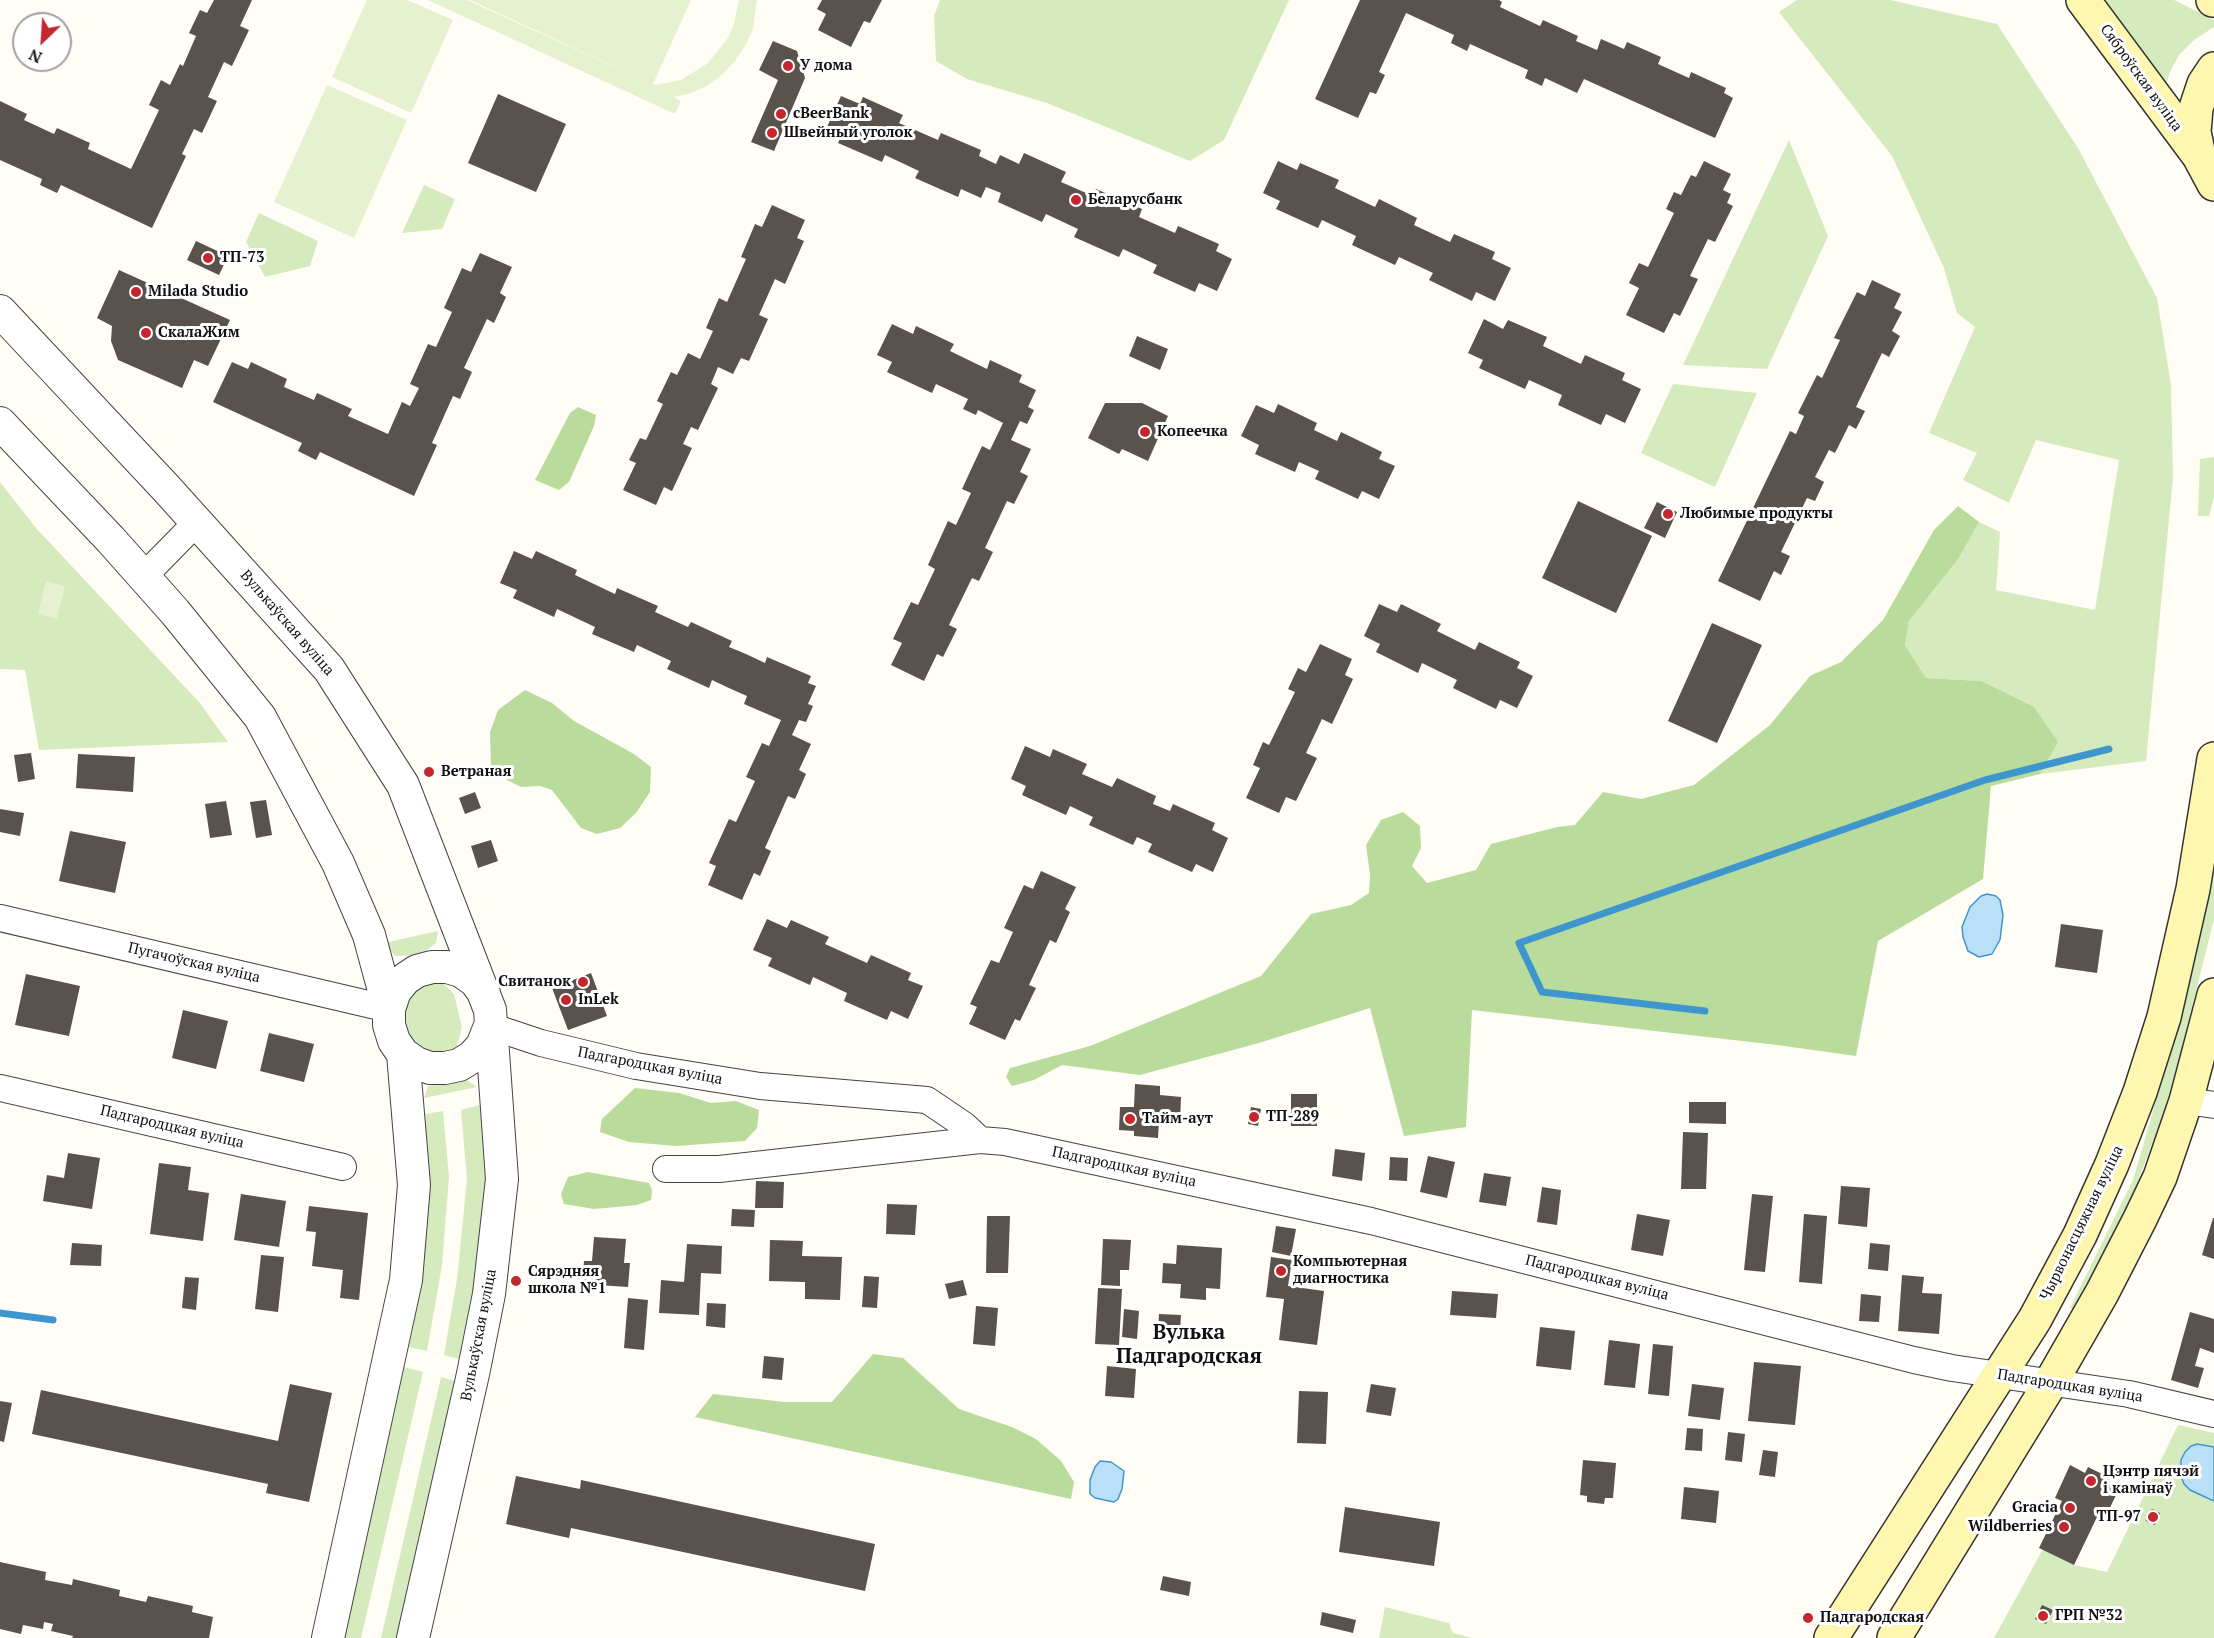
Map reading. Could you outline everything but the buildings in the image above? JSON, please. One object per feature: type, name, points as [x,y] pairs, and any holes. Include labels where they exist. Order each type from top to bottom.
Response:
[{"type":"main road","name":"Сяброўская вуліца","points":[[2083,0],[2210,178]]},
{"type":"main road","points":[[2210,178],[2194,132],[2196,108],[2204,84],[2214,69]]},
{"type":"main road","name":"Чырвонасцяжная вуліца","points":[[1831,1638],[2045,1303],[2075,1246],[2112,1164],[2140,1092],[2164,1017],[2193,889],[2214,759]]},
{"type":"main road","points":[[1894,1638],[2051,1382],[2102,1293],[2160,1176],[2200,1103],[2214,995]]},
{"type":"street","name":"Вулькаўская вуліца","points":[[0,311],[197,522],[329,669],[403,785],[490,1010],[502,1179],[489,1294],[473,1374],[412,1638]]},
{"type":"street","points":[[0,423],[143,576],[260,717],[338,863],[369,935],[389,1008],[389,1025],[394,1041],[404,1054],[416,1063],[430,1068],[459,1065],[472,1057],[482,1046],[490,1026]]},
{"type":"street","points":[[143,576],[197,522]]},
{"type":"street","name":"Пугачоўская вуліца","points":[[0,918],[389,1008]]},
{"type":"street","points":[[389,1008],[396,991],[405,979],[417,971],[432,967],[447,967],[461,971],[475,981],[485,994]]},
{"type":"street","name":"Падгародцкая вуліца","points":[[490,1026],[540,1042],[647,1068],[760,1086],[927,1100],[964,1125],[980,1140]]},
{"type":"street","points":[[328,1638],[406,1280],[414,1185],[404,1054]]},
{"type":"street","name":"Падгародцкая вуліца","points":[[0,1088],[343,1167]]},
{"type":"street","name":"Падгародцкая вуліца","points":[[666,1169],[719,1169],[980,1140],[1005,1142],[1371,1221],[1914,1360],[2129,1394],[2214,1414]]},
{"type":"green space","points":[[367,0],[407,0],[453,20],[411,113],[332,77]]},
{"type":"green space","points":[[428,0],[467,0],[652,84],[470,0],[691,0],[653,84],[656,85],[681,80],[708,63],[728,38],[734,24],[739,0],[757,0],[753,29],[735,61],[708,85],[692,93],[674,97],[681,101],[675,114]]},
{"type":"green space","points":[[940,0],[1289,0],[1224,140],[1190,161],[1047,103],[967,79],[936,61],[934,16]]},
{"type":"green space","points":[[1797,0],[1890,0],[1997,24],[2078,148],[2157,298],[2171,385],[2173,477],[2146,761],[2040,774],[2058,742],[1981,681],[1926,678],[1905,645],[1909,621],[1959,558],[1979,522],[2000,532],[1996,590],[2095,610],[2119,460],[2036,440],[2009,503],[1963,480],[1977,453],[1929,433],[1975,327],[1957,313],[1944,268],[1892,156],[1779,12]]},
{"type":"green space","points":[[2096,0],[2174,0],[2214,20],[2214,27],[2194,40],[2179,55],[2170,72],[2163,95]]},
{"type":"green space","points":[[327,85],[407,120],[354,238],[274,202]]},
{"type":"green space","points":[[1789,140],[1828,236],[1767,369],[1683,365]]},
{"type":"green space","points":[[424,185],[455,199],[442,229],[402,233]]},
{"type":"green space","points":[[259,213],[318,241],[310,266],[265,277],[246,242]]},
{"type":"green space","points":[[1673,384],[1757,393],[1715,487],[1641,453]]},
{"type":"green space","points":[[578,407],[596,415],[594,426],[569,482],[559,490],[535,480],[570,413]]},
{"type":"green space","points":[[2214,457],[2214,497],[2209,516],[2198,516],[2200,459]]},
{"type":"green space","points":[[0,482],[36,528],[199,702],[228,742],[39,750],[25,670],[0,669]]},
{"type":"green space","points":[[1958,506],[1979,522],[1959,558],[1909,621],[1905,645],[1926,678],[1981,681],[2034,707],[2058,742],[2040,774],[1991,786],[1983,879],[1878,941],[1856,1056],[1472,1010],[1466,1127],[1404,1136],[1370,1008],[1259,1043],[1140,1075],[1062,1065],[1034,1080],[1012,1086],[1006,1077],[1010,1068],[1090,1046],[1261,976],[1311,914],[1351,905],[1369,893],[1370,874],[1366,845],[1381,820],[1403,812],[1420,826],[1421,848],[1412,866],[1427,883],[1476,870],[1491,844],[1557,827],[1575,825],[1603,792],[1641,799],[1694,785],[1770,725],[1810,676],[1841,662],[1883,620],[1934,530]]},
{"type":"green space","points":[[46,581],[65,586],[57,619],[38,614]]},
{"type":"green space","points":[[525,690],[552,703],[574,721],[634,754],[651,767],[650,792],[636,813],[620,828],[597,834],[581,828],[552,790],[540,786],[521,787],[507,780],[491,765],[490,732],[498,710]]},
{"type":"green space","points":[[2214,839],[2214,919],[2169,1099],[2137,1184],[2081,1305],[2076,1310],[2070,1308],[2133,1180],[2152,1115],[2205,900]]},
{"type":"green space","points":[[438,931],[436,943],[420,955],[395,956],[384,943]]},
{"type":"green space","points":[[441,981],[454,994],[462,1027],[457,1046],[442,1057],[411,1045],[403,1017],[403,996],[412,984]]},
{"type":"green space","points":[[465,1079],[477,1087],[424,1098],[428,1086]]},
{"type":"green space","points":[[635,1088],[679,1093],[711,1103],[736,1101],[759,1110],[757,1128],[745,1141],[676,1146],[629,1142],[600,1132],[602,1119]]},
{"type":"green space","points":[[480,1105],[486,1173],[476,1272],[462,1360],[444,1355],[457,1279],[467,1179],[461,1110]]},
{"type":"green space","points":[[443,1111],[449,1177],[442,1265],[427,1351],[409,1347],[423,1273],[430,1178],[425,1114]]},
{"type":"green space","points":[[588,1172],[649,1183],[652,1190],[651,1200],[637,1205],[594,1209],[564,1204],[561,1194],[568,1177]]},
{"type":"green space","points":[[873,1354],[903,1358],[959,1409],[1012,1427],[1036,1439],[1061,1461],[1074,1482],[1071,1499],[695,1417],[713,1394],[785,1402],[832,1402]]},
{"type":"green space","points":[[404,1367],[423,1372],[361,1638],[343,1638]]},
{"type":"green space","points":[[441,1377],[459,1382],[400,1638],[381,1638]]},
{"type":"green space","points":[[2178,1425],[2214,1433],[2214,1638],[1994,1638],[2043,1549],[2074,1565],[2107,1572]]},
{"type":"green space","points":[[1385,1607],[1449,1623],[1453,1633],[1472,1638],[1379,1638]]},
{"type":"water","points":[[1987,894],[1996,896],[2000,900],[2003,915],[2000,940],[1992,954],[1979,957],[1968,951],[1962,927],[1970,907],[1981,896]]},
{"type":"water","points":[[2197,1444],[2214,1447],[2214,1501],[2190,1490],[2184,1484],[2181,1476],[2181,1460],[2185,1452]]},
{"type":"water","points":[[1100,1461],[1111,1462],[1124,1471],[1122,1489],[1118,1499],[1114,1502],[1095,1498],[1090,1494],[1090,1480]]},
{"type":"waterway","points":[[1705,1011],[1542,992],[1519,943],[1985,780],[2109,749]]},
{"type":"waterway","points":[[0,1313],[53,1320]]},
{"type":"place","name":"У дома","points":[[788,66]]},
{"type":"place","name":"cBeerBank","points":[[781,114]]},
{"type":"place","name":"Швейный уголок","points":[[772,133]]},
{"type":"place","name":"Беларусбанк","points":[[1076,200]]},
{"type":"place","name":"ТП-73","points":[[208,258]]},
{"type":"place","name":"Milada Studio","points":[[136,292]]},
{"type":"place","name":"СкалаЖим","points":[[146,333]]},
{"type":"place","name":"Копеечка","points":[[1145,432]]},
{"type":"place","name":"Любимые продукты","points":[[1668,514]]},
{"type":"place","name":"Ветраная","points":[[429,772]]},
{"type":"place","name":"Свитанок","points":[[583,982]]},
{"type":"place","name":"InLek","points":[[566,1000]]},
{"type":"place","name":"ТП-289","points":[[1254,1117]]},
{"type":"place","name":"Тайм-аут","points":[[1130,1119]]},
{"type":"place","name":"Компьютерная диагностика","points":[[1281,1271]]},
{"type":"place","name":"Сярэдняя школа №1","points":[[516,1281]]},
{"type":"place","name":"Цэнтр пячэй і камiнаў","points":[[2091,1481]]},
{"type":"place","name":"Gracia","points":[[2070,1508]]},
{"type":"place","name":"ТП-97","points":[[2153,1517]]},
{"type":"place","name":"Wildberries","points":[[2064,1527]]},
{"type":"place","name":"ГРП №32","points":[[2043,1616]]},
{"type":"place","name":"Падгародская","points":[[1808,1618]]},
{"type":"district","name":"Вулька Падгародская","points":[[1189,1345]]}]
